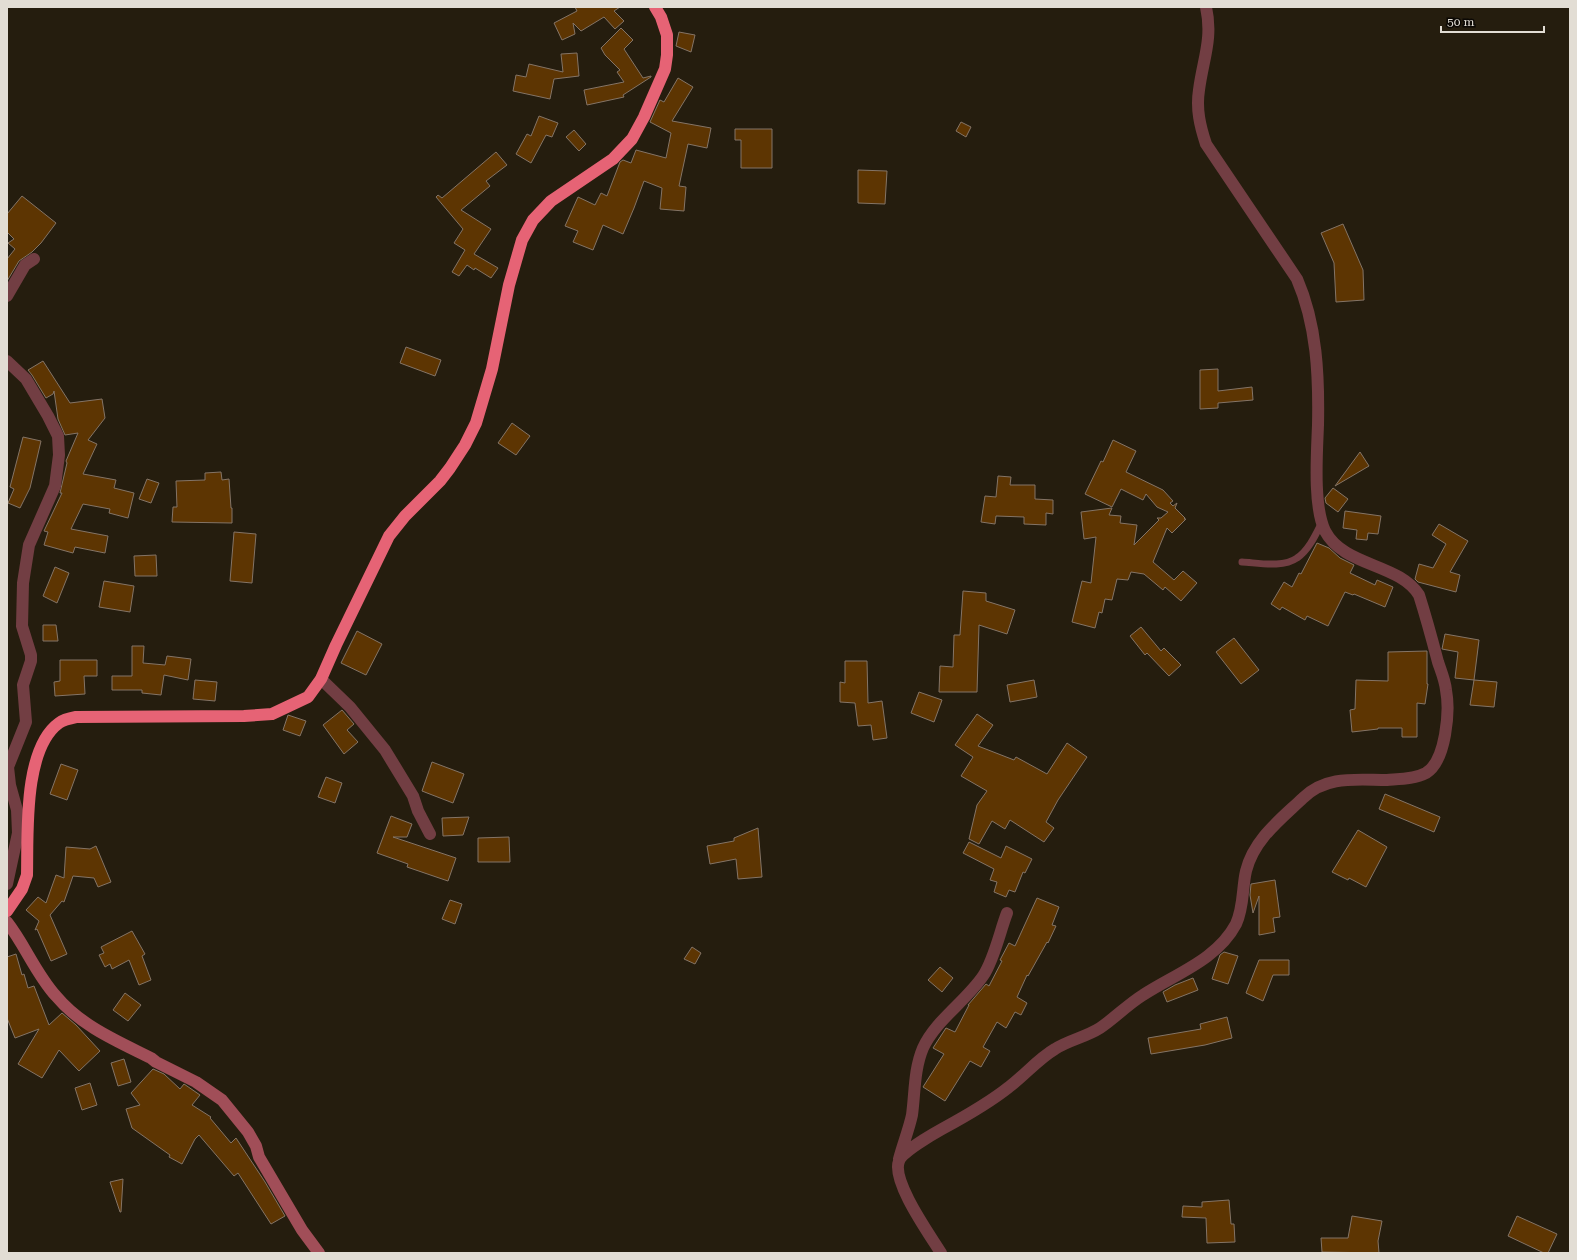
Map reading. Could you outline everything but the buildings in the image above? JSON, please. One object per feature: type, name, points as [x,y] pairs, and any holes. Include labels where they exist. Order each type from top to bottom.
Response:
[{"type":"highway","points":[[7,911],[22,889],[27,874],[31,783],[34,766],[40,748],[48,734],[59,723],[76,717],[244,716],[272,714],[308,697],[321,679],[389,536],[405,516],[440,481],[466,445],[476,423],[492,369],[509,284],[522,240],[533,220],[550,201],[613,159],[632,139],[644,117],[665,70],[667,55],[667,35],[661,17],[655,7]]},
{"type":"main road","points":[[7,922],[56,996],[80,1019],[94,1029],[196,1082],[222,1100],[250,1136],[256,1146],[259,1156],[302,1230],[319,1253]]},
{"type":"street","points":[[898,1162],[902,1156],[931,1136],[996,1097],[1054,1049],[1099,1028],[1143,995],[1181,974],[1212,952],[1225,939],[1236,924],[1241,909],[1246,869],[1253,852],[1261,839],[1306,794],[1317,787],[1333,781],[1406,778],[1425,774],[1432,768],[1438,759],[1444,741],[1447,696],[1419,595],[1411,584],[1405,580],[1356,558],[1344,550],[1333,541],[1325,531],[1322,522],[1318,501],[1316,460],[1318,425],[1317,360],[1314,339],[1304,296],[1297,279],[1206,144],[1200,127],[1198,90],[1209,35],[1209,20],[1206,7]]},
{"type":"street","points":[[7,296],[25,265],[34,260]]},
{"type":"street","points":[[7,361],[26,379],[48,416],[58,436],[59,455],[55,486],[29,545],[25,570],[22,626],[31,655],[31,661],[23,685],[26,722],[8,767],[10,784],[17,810],[18,833],[7,884]]},
{"type":"street","points":[[321,679],[350,707],[385,750],[413,796],[418,811],[430,834]]},
{"type":"street","points":[[941,1253],[910,1202],[901,1181],[898,1162],[911,1117],[917,1073],[923,1049],[936,1028],[983,976],[1007,913]]},
{"type":"lane","points":[[1242,562],[1273,563],[1292,561],[1305,550],[1322,522]]}]
